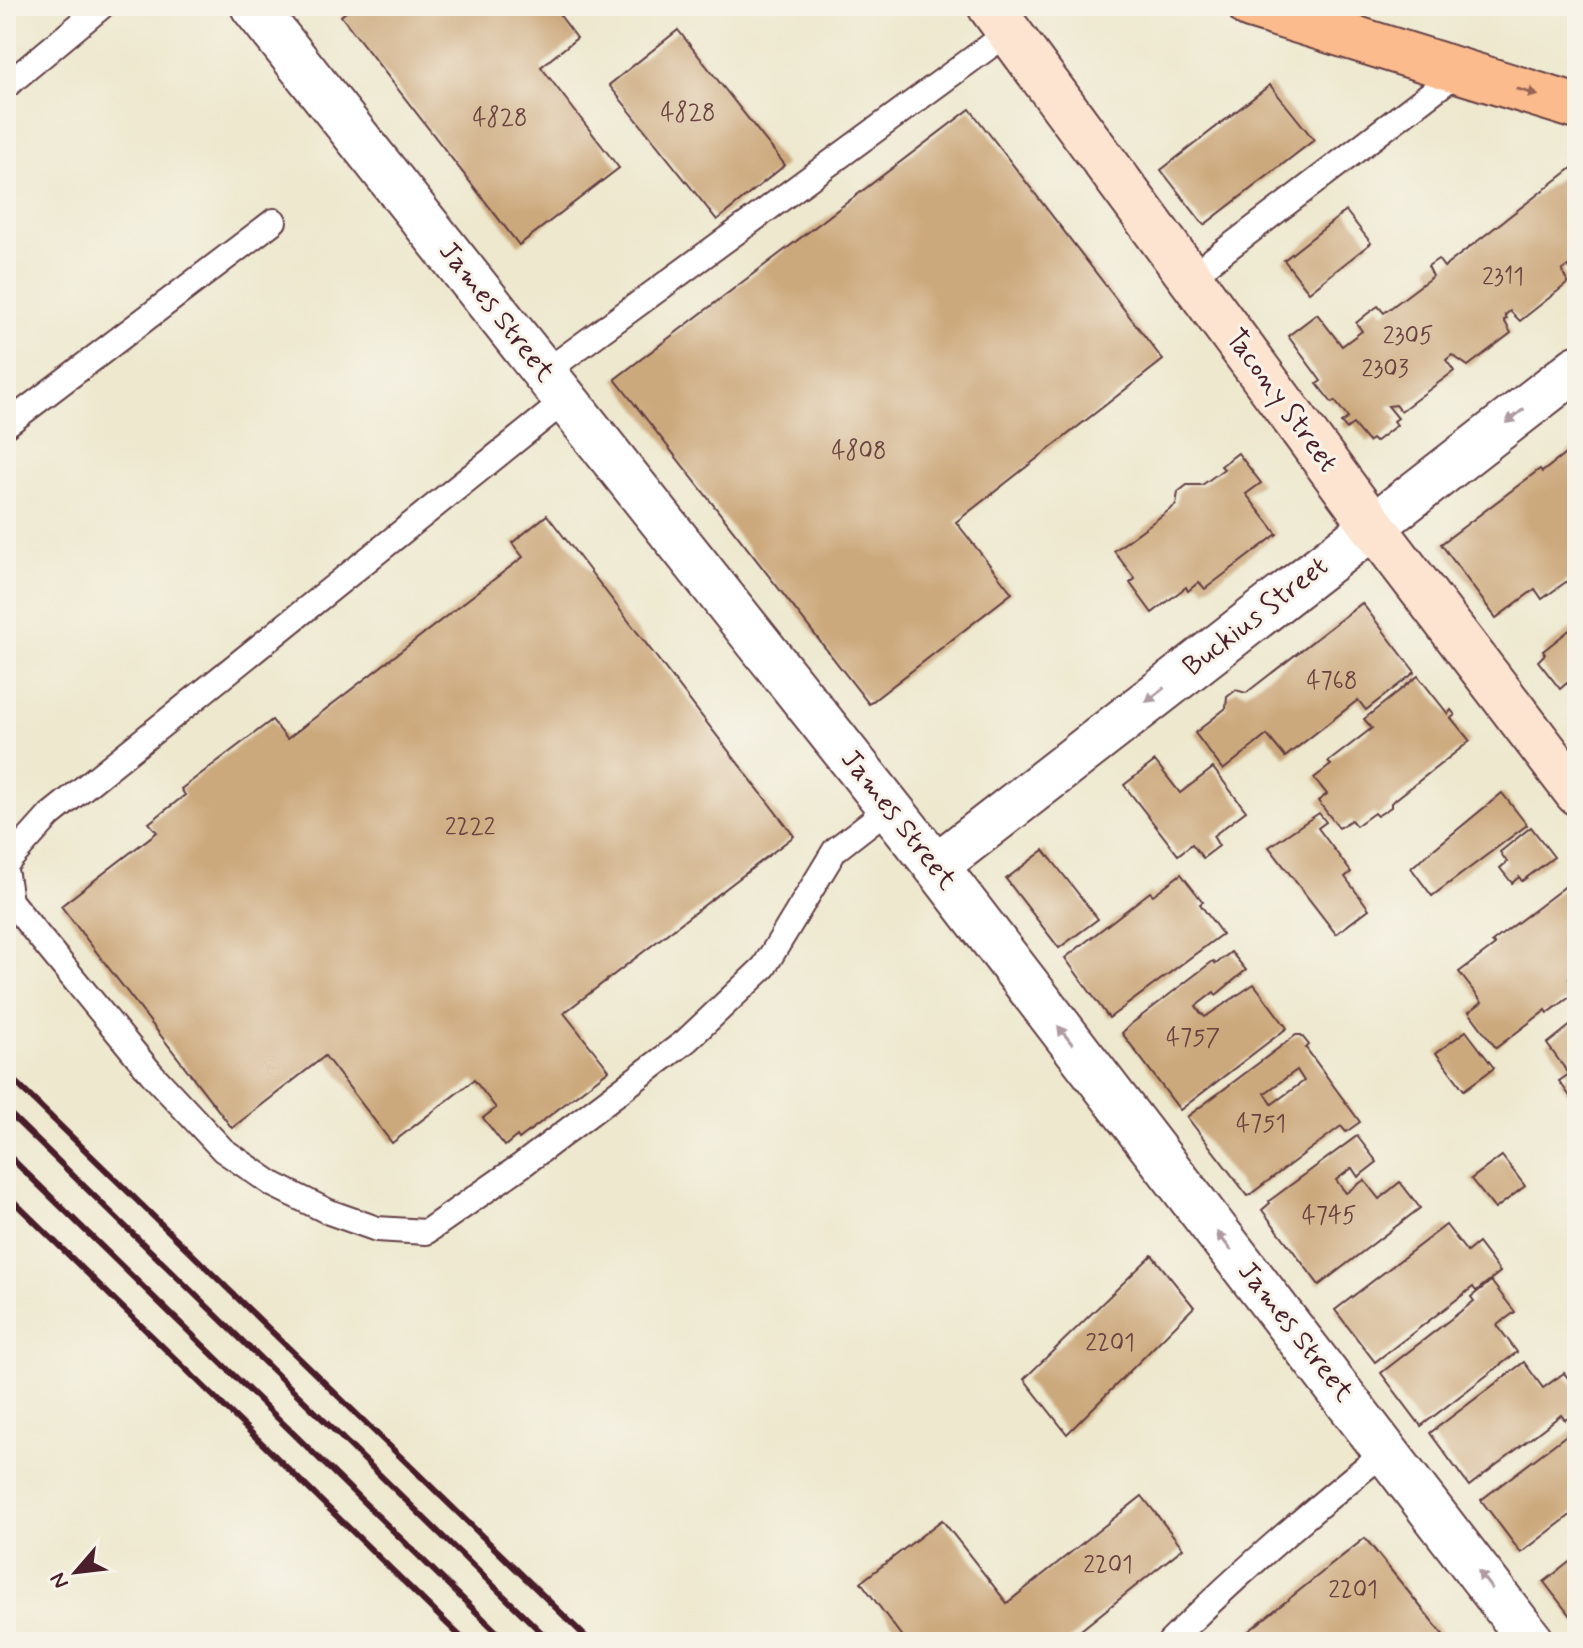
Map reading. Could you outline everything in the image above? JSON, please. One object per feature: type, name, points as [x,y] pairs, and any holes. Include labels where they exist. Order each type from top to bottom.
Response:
[{"type":"main road","points":[[1250,6],[1577,107]]},
{"type":"main road","name":"Tacony Street","points":[[1000,19],[1373,526],[1577,793]]},
{"type":"street","name":"James Street","points":[[253,6],[936,866],[1532,1642]]},
{"type":"street","name":"Buckius Street","points":[[936,866],[1577,368]]},
{"type":"lane","points":[[6,86],[101,7]]},
{"type":"lane","points":[[6,864],[50,815],[555,386],[1000,19]]},
{"type":"lane","points":[[1190,277],[1460,71]]},
{"type":"lane","points":[[6,425],[274,221]]},
{"type":"lane","points":[[6,875],[10,901],[151,1073],[223,1150],[274,1185],[329,1212],[377,1229],[426,1232],[522,1165],[686,1041],[764,967],[835,850],[889,808]]},
{"type":"lane","points":[[1170,1642],[1205,1606],[1325,1499],[1386,1451]]},
{"type":"building","points":[[353,6],[553,6],[577,38],[541,67],[619,168],[519,245],[341,16]]},
{"type":"building","points":[[678,30],[785,165],[717,220],[609,85]]},
{"type":"building","points":[[1270,85],[1314,140],[1204,225],[1161,170]]},
{"type":"building","points":[[970,109],[1163,360],[956,522],[1012,593],[869,704],[615,379]]},
{"type":"building","points":[[1577,164],[1577,278],[1568,266],[1562,271],[1568,283],[1520,321],[1510,311],[1505,315],[1507,319],[1504,320],[1511,333],[1468,366],[1452,355],[1446,360],[1454,371],[1401,411],[1396,405],[1388,406],[1398,418],[1394,421],[1397,425],[1375,442],[1372,439],[1368,442],[1353,424],[1346,429],[1341,423],[1348,418],[1317,384],[1321,381],[1288,336],[1317,314],[1342,346],[1362,331],[1356,323],[1367,314],[1378,306],[1384,313],[1433,276],[1428,266],[1438,259],[1444,267]]},
{"type":"building","points":[[1346,211],[1371,243],[1309,292],[1284,260]]},
{"type":"building","points":[[1577,445],[1577,574],[1542,599],[1535,589],[1496,618],[1441,544]]},
{"type":"building","points":[[1238,453],[1261,483],[1246,494],[1277,534],[1205,589],[1199,582],[1188,591],[1186,587],[1152,613],[1130,583],[1135,579],[1114,551],[1176,505],[1178,492],[1187,485],[1202,485],[1224,469],[1221,466]]},
{"type":"building","points":[[547,515],[794,836],[564,1013],[609,1070],[519,1139],[517,1136],[505,1146],[483,1118],[496,1108],[474,1080],[392,1143],[325,1056],[232,1128],[61,906],[157,832],[149,823],[185,795],[181,789],[272,720],[287,739],[523,557],[512,543]]},
{"type":"building","points":[[1362,603],[1415,672],[1366,710],[1358,700],[1285,757],[1267,735],[1223,770],[1195,733],[1226,708],[1227,697],[1236,690],[1246,693]]},
{"type":"building","points":[[1577,624],[1577,695],[1567,683],[1560,689],[1538,661],[1545,654],[1543,651]]},
{"type":"building","points":[[1418,676],[1448,714],[1451,710],[1455,715],[1451,718],[1470,741],[1385,811],[1377,816],[1374,813],[1356,826],[1351,820],[1339,828],[1318,801],[1327,794],[1314,778],[1331,765],[1328,762],[1372,728],[1364,719]]},
{"type":"building","points":[[1155,761],[1180,793],[1213,768],[1246,811],[1213,836],[1219,846],[1203,858],[1192,844],[1178,855],[1124,785]]},
{"type":"building","points":[[1502,793],[1527,825],[1432,896],[1411,868]]},
{"type":"building","points":[[1319,813],[1326,822],[1318,828],[1351,872],[1345,877],[1369,909],[1336,934],[1269,847]]},
{"type":"building","points":[[1531,827],[1554,857],[1522,881],[1519,877],[1512,883],[1500,868],[1507,862],[1500,852]]},
{"type":"building","points":[[1044,850],[1098,919],[1059,948],[1006,879]]},
{"type":"building","points":[[1181,874],[1222,934],[1109,1018],[1065,958],[1150,892],[1153,895]]},
{"type":"building","points":[[1575,879],[1577,973],[1569,979],[1575,987],[1571,990],[1574,994],[1548,1013],[1546,1010],[1496,1048],[1469,1012],[1482,1002],[1459,972],[1495,945],[1492,942]]},
{"type":"building","points":[[1231,952],[1246,970],[1216,995],[1214,992],[1196,1006],[1200,1012],[1205,1017],[1254,984],[1287,1028],[1180,1110],[1122,1033],[1213,961],[1216,964]]},
{"type":"building","points":[[1577,1020],[1577,1106],[1559,1081],[1569,1074],[1547,1044]]},
{"type":"building","points":[[1466,1031],[1494,1068],[1464,1090],[1436,1053]]},
{"type":"building","points":[[1296,1035],[1301,1035],[1309,1045],[1306,1048],[1360,1122],[1346,1132],[1341,1126],[1248,1196],[1187,1117]],"holes":[[[1297,1070],[1304,1081],[1272,1104],[1265,1093]]]},
{"type":"building","points":[[1357,1136],[1377,1162],[1358,1177],[1352,1168],[1336,1180],[1346,1193],[1364,1180],[1379,1199],[1400,1182],[1420,1208],[1319,1285],[1262,1210],[1269,1201]]},
{"type":"building","points":[[1502,1156],[1525,1186],[1495,1209],[1471,1179]]},
{"type":"building","points":[[1446,1225],[1467,1252],[1478,1243],[1500,1272],[1476,1291],[1473,1287],[1375,1362],[1335,1310]]},
{"type":"building","points":[[1152,1255],[1194,1307],[1067,1434],[1024,1379]]},
{"type":"building","points":[[1491,1281],[1515,1312],[1497,1325],[1517,1352],[1421,1426],[1381,1373],[1474,1301],[1471,1297]]},
{"type":"building","points":[[1524,1362],[1543,1388],[1564,1373],[1577,1390],[1577,1411],[1565,1420],[1561,1415],[1469,1486],[1430,1433]]},
{"type":"building","points":[[1577,1427],[1577,1510],[1521,1553],[1481,1500]]},
{"type":"building","points":[[1142,1496],[1183,1548],[1066,1642],[906,1642],[861,1582],[942,1520],[1007,1603]]},
{"type":"building","points":[[1365,1538],[1449,1642],[1235,1642]]},
{"type":"building","points":[[1577,1556],[1577,1625],[1544,1582]]},
{"type":"railway","points":[[6,1073],[591,1642]]},
{"type":"railway","points":[[6,1110],[551,1642]]},
{"type":"railway","points":[[6,1153],[507,1642]]},
{"type":"railway","points":[[6,1194],[466,1642]]}]
